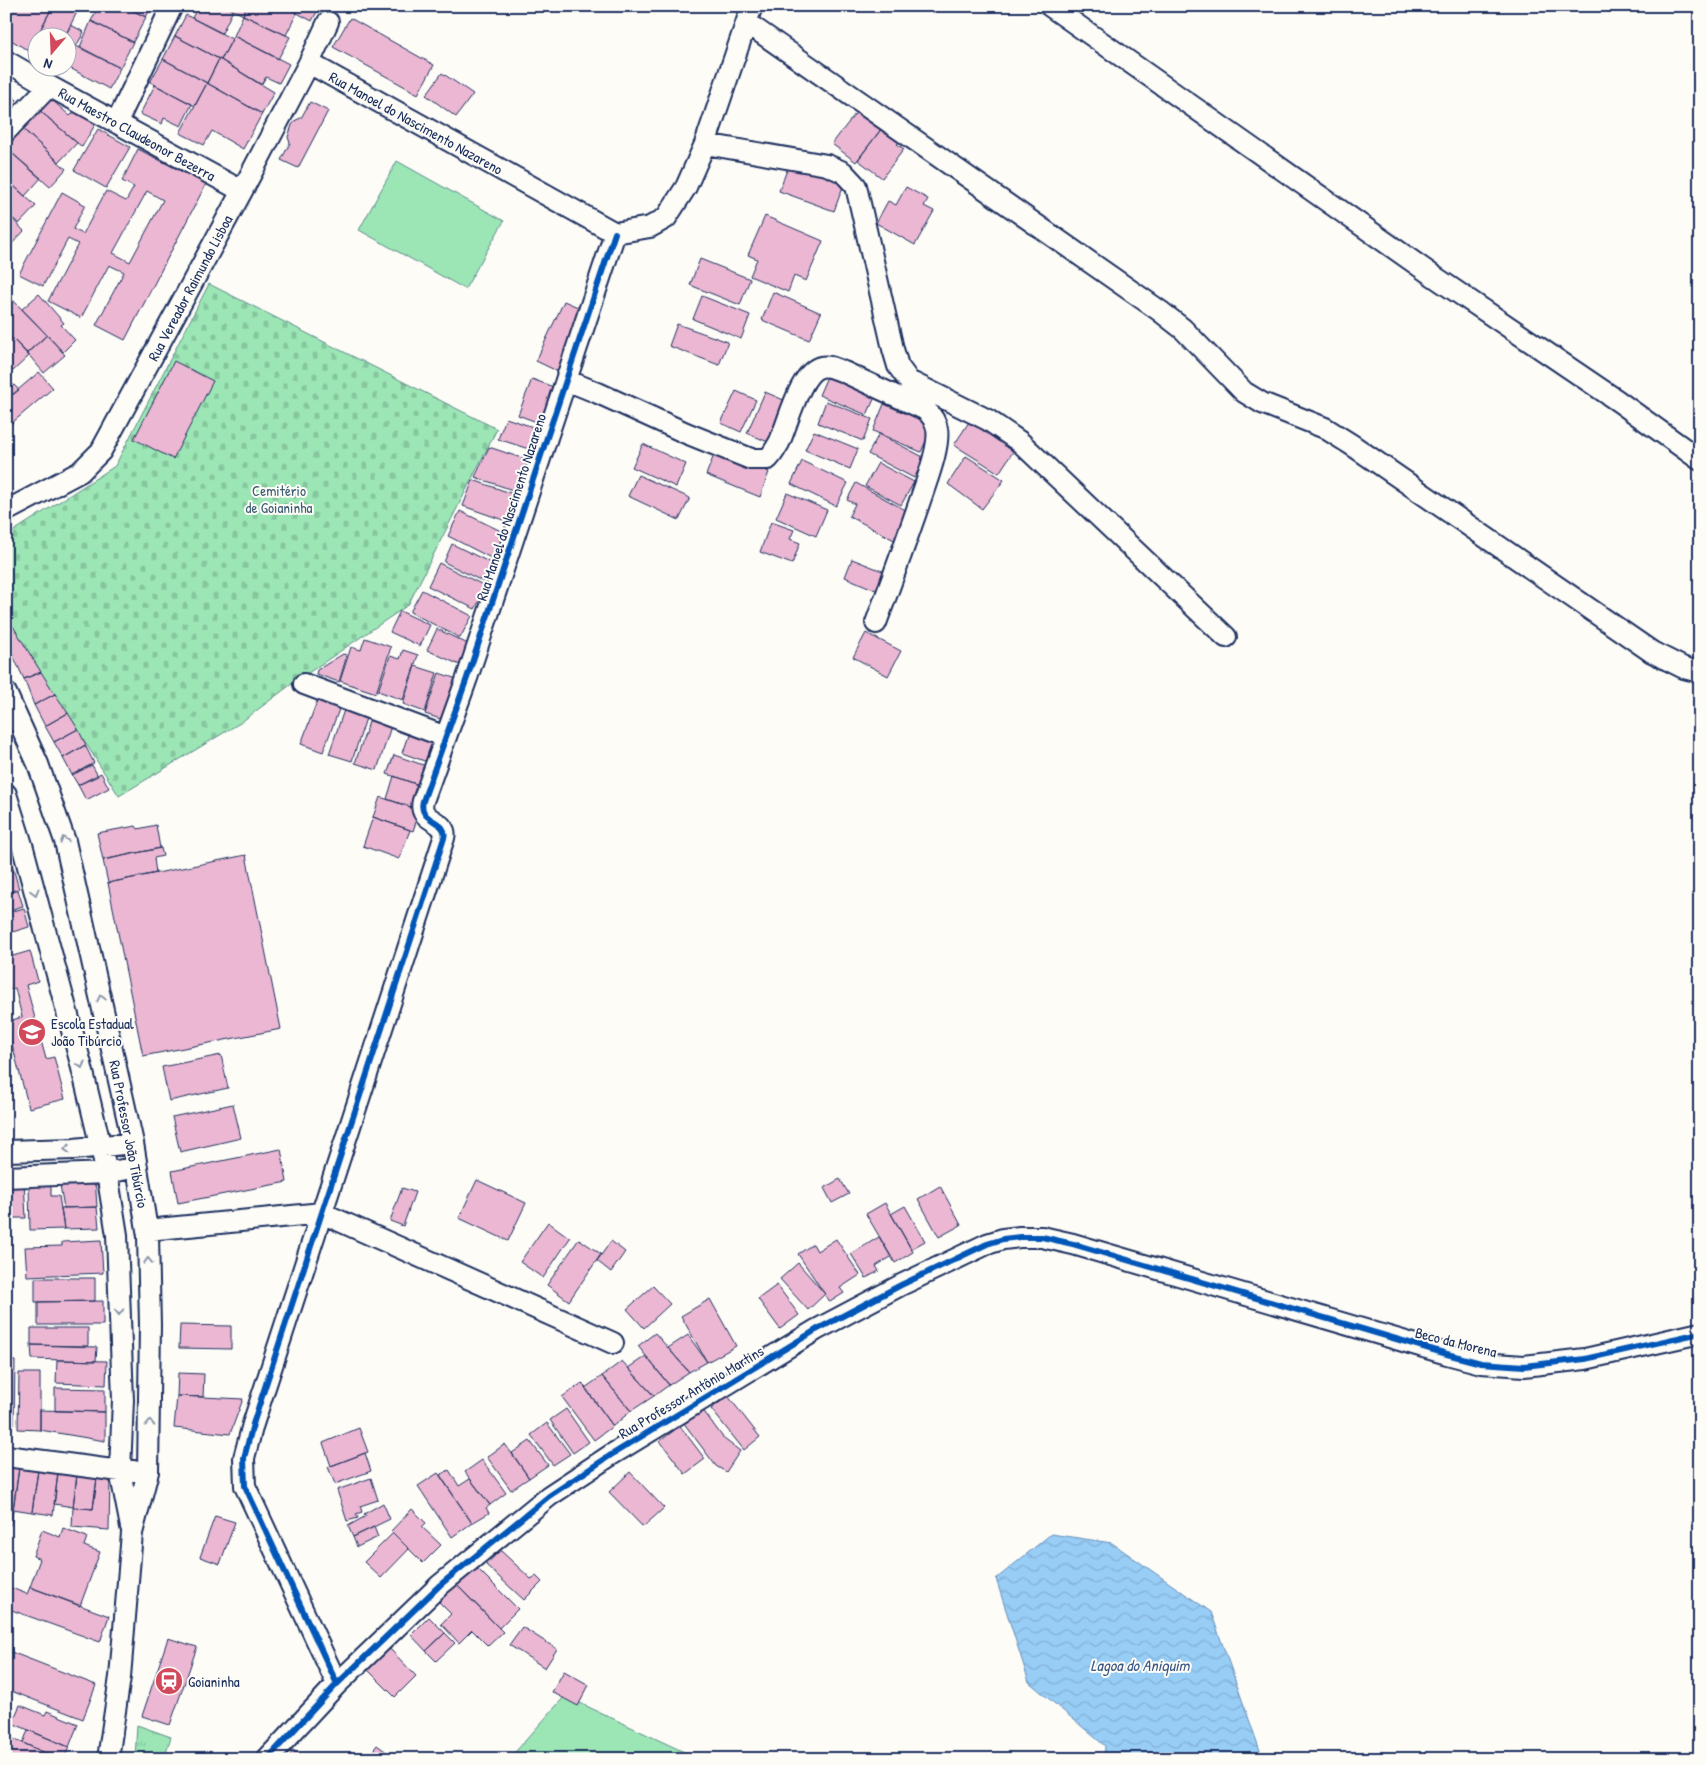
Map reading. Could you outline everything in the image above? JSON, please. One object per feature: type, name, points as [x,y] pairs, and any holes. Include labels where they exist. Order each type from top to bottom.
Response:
[{"type":"street","points":[[117,122],[172,6]]},
{"type":"street","points":[[1050,6],[1432,275],[1618,401],[1700,460]]},
{"type":"street","points":[[615,233],[650,227],[666,218],[686,187],[705,144],[750,15],[1160,310],[1183,329],[1244,392],[1262,403],[1325,428],[1652,652],[1684,668],[1700,672]]},
{"type":"street","name":"Rua Vereador Raimundo Lisboa","points":[[8,507],[73,476],[91,462],[101,451],[242,191],[309,64],[328,22]]},
{"type":"street","name":"Rua Maestro Claudeonor Bezerra","points":[[6,61],[242,191]]},
{"type":"street","name":"Rua Manoel do Nascimento Nazareno","points":[[309,64],[615,233],[422,806],[422,811],[442,827],[445,833],[322,1213]]},
{"type":"street","points":[[6,130],[49,86]]},
{"type":"street","points":[[705,144],[827,165],[843,172],[856,186],[893,348],[898,366],[909,381],[988,420],[1020,442],[1226,637]]},
{"type":"street","points":[[566,380],[598,392],[686,433],[751,459],[768,459],[774,452],[801,388],[813,370],[820,367],[830,367],[844,372],[926,410],[938,428],[934,455],[911,527],[876,623]]},
{"type":"street","points":[[304,684],[446,737]]},
{"type":"street","name":"Rua Professor João Tibúrcio","points":[[6,693],[41,772],[65,841],[132,1143],[147,1230],[150,1325],[148,1472],[132,1532]]},
{"type":"street","name":"Rua Professor João Tibúrcio","points":[[6,794],[23,848],[74,1036],[106,1173],[117,1236],[123,1400],[120,1471],[132,1532]]},
{"type":"street","points":[[6,1151],[132,1143]]},
{"type":"street","points":[[6,1177],[106,1173],[137,1167]]},
{"type":"street","points":[[147,1230],[322,1213],[612,1343]]},
{"type":"street","points":[[322,1213],[248,1443],[243,1473],[245,1486],[251,1500],[336,1684]]},
{"type":"street","name":"Rua Professor Antônio Martins","points":[[267,1759],[336,1684],[440,1585],[548,1496],[816,1330],[901,1285],[987,1244],[1003,1239],[1042,1238],[1073,1244],[1211,1284]]},
{"type":"street","name":"Beco da Morena","points":[[1211,1284],[1447,1354],[1502,1366],[1524,1366],[1577,1360],[1700,1333]]},
{"type":"street","points":[[6,1456],[120,1471],[148,1472]]},
{"type":"street","points":[[108,1759],[120,1677],[132,1532]]},
{"type":"green space","points":[[397,161],[504,221],[465,289],[359,230]]},
{"type":"green space","name":"Cemitério de Goianinha","points":[[209,284],[497,429],[408,605],[289,686],[240,723],[119,796],[6,617],[6,536],[115,466]]},
{"type":"green space","points":[[565,1696],[699,1759],[509,1759]]},
{"type":"green space","points":[[137,1725],[171,1737],[164,1759],[135,1759]]},
{"type":"water","name":"Lagoa do Aniquim","points":[[1051,1534],[1112,1543],[1211,1612],[1263,1759],[1104,1759],[1105,1746],[1029,1682],[996,1579]]},
{"type":"building","points":[[6,6],[16,6],[6,23]]},
{"type":"building","points":[[16,6],[53,6],[41,28],[28,28],[28,50],[6,37],[6,23]]},
{"type":"building","points":[[53,6],[80,6],[69,28],[41,28]]},
{"type":"building","points":[[99,6],[123,6],[146,17],[133,42],[91,21]]},
{"type":"building","points":[[123,6],[152,6],[146,17]]},
{"type":"building","points":[[198,6],[226,6],[233,10],[222,33],[192,18]]},
{"type":"building","points":[[226,6],[247,6],[243,15]]},
{"type":"building","points":[[247,6],[284,6],[297,13],[286,35],[243,15]]},
{"type":"building","points":[[284,6],[320,6],[312,21]]},
{"type":"building","points":[[186,15],[232,39],[221,60],[175,36]]},
{"type":"building","points":[[243,15],[290,37],[278,59],[234,36]]},
{"type":"building","points":[[350,18],[434,65],[418,94],[333,47]]},
{"type":"building","points":[[91,21],[133,42],[120,68],[80,47]]},
{"type":"building","points":[[78,29],[84,32],[78,43]]},
{"type":"building","points":[[175,36],[219,59],[207,83],[163,59]]},
{"type":"building","points":[[234,36],[289,64],[279,83],[266,77],[261,85],[221,60]]},
{"type":"building","points":[[78,47],[120,68],[109,89],[78,72]]},
{"type":"building","points":[[163,59],[207,83],[195,106],[150,82]]},
{"type":"building","points":[[219,59],[274,92],[262,114],[207,83]]},
{"type":"building","points":[[442,73],[473,94],[456,117],[426,95]]},
{"type":"building","points":[[207,83],[262,114],[243,149],[212,131],[204,145],[180,133]]},
{"type":"building","points":[[155,85],[192,104],[181,126],[164,118],[162,124],[140,114]]},
{"type":"building","points":[[6,89],[17,100],[6,110]]},
{"type":"building","points":[[51,99],[70,116],[74,112],[96,123],[82,147],[39,110]]},
{"type":"building","points":[[310,102],[328,111],[298,168],[281,160],[290,143],[288,137],[292,125],[301,118]]},
{"type":"building","points":[[39,110],[77,143],[59,162],[23,129]]},
{"type":"building","points":[[858,110],[882,128],[856,162],[832,144]]},
{"type":"building","points":[[882,128],[900,141],[897,144],[904,149],[882,178],[858,160]]},
{"type":"building","points":[[23,129],[66,169],[50,187],[6,148]]},
{"type":"building","points":[[98,129],[130,147],[106,188],[74,170]]},
{"type":"building","points":[[6,148],[41,178],[25,196],[6,179]]},
{"type":"building","points":[[138,149],[206,184],[125,340],[96,325],[124,272],[109,265],[81,318],[48,301],[78,244],[68,239],[43,286],[19,274],[62,192],[85,205],[73,229],[83,234],[106,191],[126,201],[134,187],[122,181]],"holes":[[[147,191],[163,200],[130,262],[113,253]]]},
{"type":"building","points":[[790,162],[845,181],[834,211],[779,191]]},
{"type":"building","points":[[6,179],[36,206],[19,224],[6,212]]},
{"type":"building","points":[[906,187],[928,199],[924,206],[934,211],[915,245],[876,223],[888,201],[896,205]]},
{"type":"building","points":[[6,212],[24,231],[8,248],[6,247]]},
{"type":"building","points":[[765,216],[823,241],[806,281],[794,276],[788,292],[750,276],[757,259],[748,255]]},
{"type":"building","points":[[700,259],[750,279],[740,305],[690,285]]},
{"type":"building","points":[[773,292],[821,313],[809,340],[762,320]]},
{"type":"building","points":[[6,293],[47,335],[27,353],[6,332]]},
{"type":"building","points":[[39,294],[64,323],[61,325],[75,340],[63,352],[22,309]]},
{"type":"building","points":[[702,296],[750,315],[741,339],[693,319]]},
{"type":"building","points":[[564,301],[587,311],[559,372],[536,361]]},
{"type":"building","points":[[677,324],[728,342],[719,365],[669,346]]},
{"type":"building","points":[[6,332],[29,356],[13,371],[6,364]]},
{"type":"building","points":[[47,335],[65,355],[44,373],[27,353]]},
{"type":"building","points":[[174,361],[213,381],[173,459],[134,439]]},
{"type":"building","points":[[830,370],[878,390],[867,415],[819,395]]},
{"type":"building","points":[[39,372],[53,388],[6,428],[6,400]]},
{"type":"building","points":[[6,377],[19,390],[6,400]]},
{"type":"building","points":[[532,379],[556,388],[542,424],[518,415]]},
{"type":"building","points":[[736,391],[756,400],[741,432],[721,423]]},
{"type":"building","points":[[765,392],[786,401],[768,442],[747,433]]},
{"type":"building","points":[[826,401],[872,419],[863,441],[818,423]]},
{"type":"building","points":[[884,404],[933,425],[921,452],[873,431]]},
{"type":"building","points":[[506,418],[542,430],[535,451],[498,439]]},
{"type":"building","points":[[971,419],[1016,447],[999,473],[954,445]]},
{"type":"building","points":[[814,431],[858,449],[850,469],[805,450]]},
{"type":"building","points":[[879,434],[925,458],[914,478],[868,454]]},
{"type":"building","points":[[643,444],[686,464],[676,487],[632,467]]},
{"type":"building","points":[[489,447],[536,463],[527,495],[475,477]]},
{"type":"building","points":[[716,450],[769,472],[760,497],[706,475]]},
{"type":"building","points":[[966,456],[1004,480],[982,509],[948,484]]},
{"type":"building","points":[[802,461],[848,483],[836,506],[791,484]]},
{"type":"building","points":[[878,463],[914,482],[901,505],[865,486]]},
{"type":"building","points":[[638,475],[690,498],[679,520],[628,496]]},
{"type":"building","points":[[473,480],[516,495],[515,499],[523,502],[518,513],[510,510],[506,521],[463,506]]},
{"type":"building","points":[[856,483],[911,513],[896,541],[849,516],[855,504],[847,500]]},
{"type":"building","points":[[787,493],[827,510],[816,536],[776,518]]},
{"type":"building","points":[[460,511],[507,534],[495,560],[448,536]]},
{"type":"building","points":[[771,522],[794,530],[790,539],[800,543],[792,564],[760,552]]},
{"type":"building","points":[[452,544],[493,564],[484,582],[444,562]]},
{"type":"building","points":[[852,559],[885,572],[878,591],[845,577]]},
{"type":"building","points":[[439,563],[487,587],[475,609],[428,586]]},
{"type":"building","points":[[422,590],[472,616],[460,638],[410,612]]},
{"type":"building","points":[[400,611],[430,625],[420,646],[390,632]]},
{"type":"building","points":[[8,618],[41,672],[24,679],[6,641]]},
{"type":"building","points":[[437,629],[470,645],[460,665],[427,650]]},
{"type":"building","points":[[866,633],[901,651],[888,676],[853,657]]},
{"type":"building","points":[[365,638],[391,647],[376,693],[340,681],[351,647],[361,650]]},
{"type":"building","points":[[403,650],[418,655],[403,700],[378,691],[390,656],[400,659]]},
{"type":"building","points":[[343,654],[347,655],[339,682],[316,674],[317,670]]},
{"type":"building","points":[[415,666],[437,673],[425,712],[403,704]]},
{"type":"building","points":[[41,672],[55,694],[34,705],[24,679]]},
{"type":"building","points":[[439,673],[463,681],[450,722],[425,714]]},
{"type":"building","points":[[55,694],[68,713],[45,726],[34,705]]},
{"type":"building","points":[[319,696],[341,704],[323,752],[301,744]]},
{"type":"building","points":[[344,710],[366,718],[352,761],[329,754]]},
{"type":"building","points":[[68,713],[78,729],[54,742],[45,726]]},
{"type":"building","points":[[371,716],[392,723],[377,770],[355,763]]},
{"type":"building","points":[[78,729],[86,745],[63,758],[54,742]]},
{"type":"building","points":[[408,735],[439,746],[433,764],[402,753]]},
{"type":"building","points":[[85,745],[94,763],[72,775],[63,758]]},
{"type":"building","points":[[394,755],[432,768],[425,787],[387,774]]},
{"type":"building","points":[[92,765],[98,776],[78,785],[72,775]]},
{"type":"building","points":[[101,773],[109,788],[86,800],[78,785]]},
{"type":"building","points":[[394,776],[423,787],[416,809],[387,799]]},
{"type":"building","points":[[380,797],[420,810],[413,831],[373,817]]},
{"type":"building","points":[[373,817],[410,830],[399,859],[363,846]]},
{"type":"building","points":[[156,825],[160,848],[103,860],[97,833],[136,826],[138,829]]},
{"type":"building","points":[[6,846],[14,871],[6,873]]},
{"type":"building","points":[[161,848],[163,856],[154,858],[156,873],[108,883],[103,860]]},
{"type":"building","points":[[246,855],[281,1029],[143,1056],[108,883]]},
{"type":"building","points":[[14,871],[19,889],[6,892],[6,873]]},
{"type":"building","points":[[18,890],[23,906],[6,911],[6,894]]},
{"type":"building","points":[[24,908],[29,927],[6,934],[6,913]]},
{"type":"building","points":[[30,951],[38,981],[26,985],[46,1059],[54,1057],[65,1099],[29,1108],[6,1022],[22,1017],[15,988],[8,990],[9,993],[6,994],[6,958]]},
{"type":"building","points":[[221,1055],[228,1088],[169,1101],[162,1067]]},
{"type":"building","points":[[233,1104],[241,1138],[180,1152],[172,1117]]},
{"type":"building","points":[[281,1149],[287,1182],[178,1203],[172,1171]]},
{"type":"building","points":[[95,1177],[97,1207],[64,1208],[59,1179]]},
{"type":"building","points":[[840,1179],[849,1194],[832,1203],[824,1188]]},
{"type":"building","points":[[477,1180],[526,1203],[508,1241],[459,1218]]},
{"type":"building","points":[[6,1181],[24,1181],[26,1218],[6,1218]]},
{"type":"building","points":[[51,1185],[51,1196],[59,1196],[64,1229],[30,1230],[29,1186]]},
{"type":"building","points":[[940,1186],[961,1225],[939,1237],[918,1199]]},
{"type":"building","points":[[402,1188],[415,1192],[403,1226],[390,1221]]},
{"type":"building","points":[[885,1203],[913,1252],[895,1263],[866,1214]]},
{"type":"building","points":[[905,1206],[925,1241],[911,1249],[891,1214]]},
{"type":"building","points":[[97,1207],[99,1228],[64,1229],[61,1208]]},
{"type":"building","points":[[548,1222],[570,1238],[543,1278],[520,1262]]},
{"type":"building","points":[[879,1237],[891,1257],[876,1266],[879,1271],[866,1278],[851,1254]]},
{"type":"building","points":[[579,1239],[601,1254],[569,1301],[547,1285]]},
{"type":"building","points":[[836,1239],[860,1275],[840,1288],[844,1293],[830,1302],[798,1254],[813,1244],[817,1251]]},
{"type":"building","points":[[101,1240],[103,1273],[27,1276],[25,1247],[62,1246],[62,1242]]},
{"type":"building","points":[[611,1241],[625,1252],[611,1272],[597,1261]]},
{"type":"building","points":[[798,1263],[825,1294],[808,1310],[780,1279]]},
{"type":"building","points":[[35,1278],[95,1278],[95,1301],[35,1302]]},
{"type":"building","points":[[777,1285],[799,1315],[780,1329],[758,1299]]},
{"type":"building","points":[[653,1286],[670,1304],[644,1328],[627,1309]]},
{"type":"building","points":[[710,1299],[736,1346],[707,1362],[681,1316]]},
{"type":"building","points":[[103,1301],[103,1325],[38,1325],[38,1302]]},
{"type":"building","points":[[180,1325],[231,1326],[231,1349],[179,1348]]},
{"type":"building","points":[[31,1328],[88,1328],[88,1346],[31,1345]]},
{"type":"building","points":[[655,1333],[689,1372],[669,1385],[638,1346]]},
{"type":"building","points":[[688,1335],[707,1362],[689,1372],[668,1348]]},
{"type":"building","points":[[31,1345],[97,1347],[96,1361],[32,1359]]},
{"type":"building","points":[[646,1356],[669,1385],[654,1396],[628,1368]]},
{"type":"building","points":[[6,1360],[15,1361],[14,1424],[6,1424]]},
{"type":"building","points":[[57,1360],[107,1361],[106,1385],[56,1383]]},
{"type":"building","points":[[622,1361],[654,1396],[631,1411],[602,1376]]},
{"type":"building","points":[[19,1373],[40,1373],[40,1430],[18,1429]]},
{"type":"building","points":[[178,1373],[204,1374],[203,1397],[177,1396]]},
{"type":"building","points":[[602,1376],[631,1411],[613,1426],[585,1388]]},
{"type":"building","points":[[582,1383],[613,1426],[594,1440],[562,1397]]},
{"type":"building","points":[[55,1388],[105,1389],[105,1412],[55,1411]]},
{"type":"building","points":[[177,1396],[243,1399],[230,1434],[174,1428]]},
{"type":"building","points":[[728,1396],[760,1437],[744,1450],[711,1409]]},
{"type":"building","points":[[700,1406],[724,1439],[740,1451],[726,1472],[716,1466],[680,1418]]},
{"type":"building","points":[[566,1409],[589,1442],[573,1453],[550,1420]]},
{"type":"building","points":[[40,1410],[105,1412],[105,1441],[40,1430]]},
{"type":"building","points":[[547,1423],[570,1454],[553,1465],[531,1435]]},
{"type":"building","points":[[680,1426],[705,1459],[685,1474],[660,1441]]},
{"type":"building","points":[[359,1428],[368,1452],[331,1466],[323,1443]]},
{"type":"building","points":[[530,1441],[548,1465],[529,1478],[512,1453]]},
{"type":"building","points":[[505,1444],[529,1478],[511,1490],[487,1457]]},
{"type":"building","points":[[365,1453],[371,1471],[335,1484],[328,1467]]},
{"type":"building","points":[[482,1460],[506,1493],[490,1505],[465,1472]]},
{"type":"building","points":[[6,1466],[19,1468],[11,1525],[6,1524]]},
{"type":"building","points":[[19,1468],[38,1470],[32,1512],[13,1509]]},
{"type":"building","points":[[38,1470],[58,1473],[53,1515],[32,1512]]},
{"type":"building","points":[[449,1470],[459,1486],[470,1479],[490,1505],[486,1508],[489,1513],[472,1523],[440,1475]]},
{"type":"building","points":[[630,1472],[664,1508],[643,1527],[609,1492]]},
{"type":"building","points":[[58,1473],[77,1475],[73,1507],[54,1504]]},
{"type":"building","points":[[438,1473],[472,1523],[452,1537],[418,1486]]},
{"type":"building","points":[[77,1475],[97,1478],[93,1509],[73,1507]]},
{"type":"building","points":[[97,1478],[110,1480],[109,1530],[72,1527],[73,1507],[93,1509]]},
{"type":"building","points":[[371,1478],[378,1500],[360,1506],[362,1512],[356,1514],[358,1518],[347,1521],[337,1490]]},
{"type":"building","points":[[383,1503],[390,1519],[353,1537],[348,1526],[366,1516],[364,1514]]},
{"type":"building","points":[[412,1509],[426,1523],[422,1527],[441,1545],[423,1563],[391,1531]]},
{"type":"building","points":[[215,1516],[235,1522],[220,1564],[200,1557]]},
{"type":"building","points":[[374,1527],[378,1537],[357,1547],[353,1537]]},
{"type":"building","points":[[63,1528],[87,1537],[84,1546],[100,1552],[80,1606],[30,1587],[40,1559],[33,1556],[42,1530],[60,1537]]},
{"type":"building","points":[[393,1533],[409,1549],[381,1578],[364,1562]]},
{"type":"building","points":[[500,1550],[531,1579],[536,1576],[542,1582],[524,1600],[486,1565]]},
{"type":"building","points":[[473,1564],[518,1609],[499,1628],[455,1583]]},
{"type":"building","points":[[455,1583],[503,1632],[488,1646],[472,1630],[459,1643],[441,1624],[451,1614],[434,1597]]},
{"type":"building","points":[[6,1586],[27,1594],[30,1587],[109,1616],[100,1642],[6,1608]]},
{"type":"building","points":[[429,1617],[445,1633],[426,1651],[411,1635]]},
{"type":"building","points":[[522,1627],[557,1649],[545,1668],[509,1645]]},
{"type":"building","points":[[445,1633],[455,1643],[436,1661],[426,1651]]},
{"type":"building","name":"Goianinha","points":[[168,1638],[197,1647],[170,1725],[142,1716]]},
{"type":"building","points":[[389,1648],[416,1676],[395,1697],[367,1669]]},
{"type":"building","points":[[6,1650],[96,1685],[83,1719],[6,1689]]},
{"type":"building","points":[[564,1671],[589,1685],[578,1706],[552,1692]]},
{"type":"building","points":[[20,1705],[45,1715],[47,1711],[78,1724],[69,1747],[12,1723]]},
{"type":"building","points":[[28,1730],[69,1747],[64,1759],[59,1759],[23,1743]]},
{"type":"building","points":[[6,1736],[59,1759],[11,1759],[6,1757]]},
{"type":"building","points":[[377,1745],[396,1759],[367,1759]]},
{"type":"building","points":[[293,1750],[306,1759],[288,1759]]},
{"type":"cycle path","points":[[337,1684],[245,1486],[244,1458],[253,1424],[444,838],[442,827],[424,813],[422,808],[423,801],[467,678],[615,233]]},
{"type":"cycle path","points":[[267,1759],[337,1684],[440,1585],[549,1496],[611,1455],[816,1330],[901,1285],[987,1244],[1003,1239],[1042,1237],[1073,1244],[1481,1363],[1524,1366],[1585,1359],[1700,1333]]},
{"type":"place","name":"Escola Estadual João Tibúrcio","points":[[32,1032]]},
{"type":"place","name":"Goianinha","points":[[169,1681]]}]
